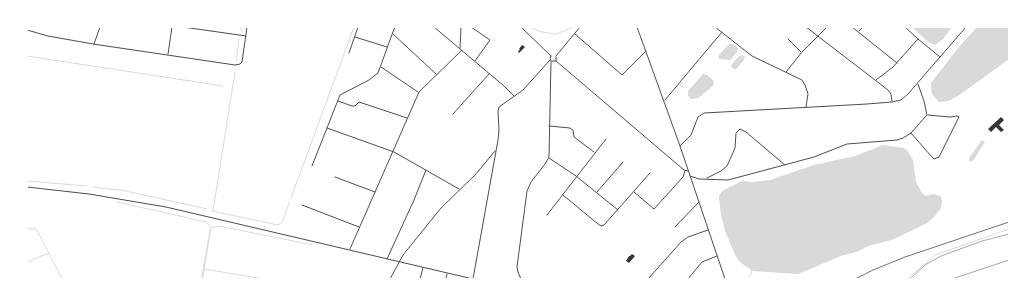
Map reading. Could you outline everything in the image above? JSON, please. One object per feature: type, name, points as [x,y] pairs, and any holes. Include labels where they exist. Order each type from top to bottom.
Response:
[{"type":"street","points":[[93,44],[100,27]]},
{"type":"street","points":[[167,55],[172,27]]},
{"type":"street","points":[[183,27],[246,36]]},
{"type":"street","points":[[27,30],[48,36],[93,44],[231,65],[242,62],[247,27]]},
{"type":"street","points":[[349,54],[358,27]]},
{"type":"street","points":[[312,166],[340,95],[369,80],[378,73],[396,27]]},
{"type":"street","points":[[434,27],[504,86],[514,97]]},
{"type":"street","points":[[349,250],[394,152],[419,92],[461,49],[461,27]]},
{"type":"street","points":[[471,27],[490,40],[474,61]]},
{"type":"street","points":[[521,27],[551,56],[556,56]]},
{"type":"street","points":[[556,61],[556,56],[580,27]]},
{"type":"street","points":[[637,27],[647,50],[725,279]]},
{"type":"street","points":[[715,27],[752,56],[800,78],[804,82],[808,94],[806,107]]},
{"type":"street","points":[[806,27],[890,92],[892,102]]},
{"type":"street","points":[[786,72],[802,52],[827,27]]},
{"type":"street","points":[[852,27],[897,63]]},
{"type":"street","points":[[858,31],[863,27]]},
{"type":"street","points":[[905,27],[940,57]]},
{"type":"street","points":[[680,146],[691,135],[697,118],[702,114],[892,102],[904,98],[966,27]]},
{"type":"street","points":[[664,100],[668,98],[722,32]]},
{"type":"street","points":[[393,34],[437,75]]},
{"type":"street","points":[[574,34],[622,76],[647,50]]},
{"type":"street","points":[[354,37],[388,47]]},
{"type":"street","points":[[788,39],[802,52]]},
{"type":"street","points":[[876,81],[897,63],[918,39]]},
{"type":"street","points":[[521,279],[517,267],[527,191],[531,182],[549,157],[551,56]]},
{"type":"street","points":[[551,60],[556,61],[684,170],[689,171]]},
{"type":"street","points":[[27,187],[89,194],[166,207],[473,279],[499,130],[499,107],[523,90],[551,60]]},
{"type":"street","points":[[380,67],[419,92]]},
{"type":"street","points":[[453,114],[489,74]]},
{"type":"street","points":[[917,84],[924,101],[927,115]]},
{"type":"street","points":[[337,101],[352,106],[355,106],[359,102],[408,119]]},
{"type":"street","points":[[690,176],[696,178],[728,180],[818,156],[847,144],[900,140],[911,133],[927,115]]},
{"type":"street","points":[[911,133],[931,156],[936,159],[940,156],[959,117],[927,115]]},
{"type":"street","points":[[549,126],[570,128],[573,130],[574,137],[595,152]]},
{"type":"street","points":[[327,128],[394,152],[460,189]]},
{"type":"street","points":[[706,179],[721,171],[726,166],[735,148],[736,133],[740,129],[785,165]]},
{"type":"street","points":[[547,215],[606,139]]},
{"type":"street","points":[[390,279],[399,261],[441,208],[475,175],[495,151]]},
{"type":"street","points":[[549,157],[576,176],[618,210]]},
{"type":"street","points":[[596,193],[623,162]]},
{"type":"street","points":[[387,259],[426,170]]},
{"type":"street","points":[[634,192],[654,209],[683,177],[684,170]]},
{"type":"street","points":[[563,195],[601,226],[604,225],[618,210],[650,173]]},
{"type":"street","points":[[335,177],[376,192]]},
{"type":"street","points":[[675,227],[699,202]]},
{"type":"street","points":[[302,205],[360,227]]},
{"type":"street","points":[[648,279],[681,242],[688,237],[709,230]]},
{"type":"street","points":[[688,279],[702,262],[717,256]]},
{"type":"street","points":[[420,279],[423,267]]},
{"type":"street","points":[[446,279],[447,273]]},
{"type":"lane","points":[[910,279],[925,265],[941,256],[977,242],[1009,234]]},
{"type":"lane","points":[[952,279],[1009,260]]},
{"type":"shaded area","points":[[912,27],[952,27],[944,38],[935,45],[928,42]]},
{"type":"shaded area","points":[[977,27],[1009,27],[1009,59],[958,96],[948,101],[939,102],[932,94],[931,83],[958,48]]},
{"type":"shaded area","points":[[729,44],[736,46],[738,49],[737,52],[730,60],[719,59],[719,55]]},
{"type":"shaded area","points":[[742,55],[745,57],[744,60],[736,69],[733,69],[731,66],[732,64],[739,56]]},
{"type":"shaded area","points":[[703,74],[712,79],[714,82],[713,86],[698,98],[691,99],[688,96],[688,91]]},
{"type":"shaded area","points":[[982,140],[985,142],[973,161],[969,161],[969,158]]},
{"type":"shaded area","points":[[883,145],[907,150],[913,160],[916,182],[922,193],[926,196],[934,194],[941,196],[941,208],[927,223],[892,240],[868,246],[859,251],[841,256],[798,274],[752,271],[736,257],[725,231],[721,215],[719,196],[722,191],[742,181],[752,182],[770,180],[814,165],[855,156]]},
{"type":"shaded area","points":[[210,228],[211,230],[203,279],[201,279]]},
{"type":"building","points":[[522,45],[525,47],[519,53],[519,49]]},
{"type":"building","points":[[1001,117],[1004,120],[999,125],[1004,130],[1001,132],[996,127],[991,132],[988,129]]},
{"type":"building","points":[[632,254],[635,256],[629,263],[626,261]]},
{"type":"waterway","points":[[291,198],[354,27]]},
{"type":"waterway","points":[[530,27],[542,32],[556,34],[574,27]]},
{"type":"waterway","points":[[236,61],[239,39]]},
{"type":"waterway","points":[[27,56],[223,86]]},
{"type":"waterway","points":[[213,211],[235,72]]},
{"type":"waterway","points":[[27,181],[87,186]]},
{"type":"waterway","points":[[93,187],[126,191],[207,209]]},
{"type":"waterway","points":[[117,202],[206,222],[211,229]]},
{"type":"waterway","points":[[212,211],[278,225],[283,221],[289,203]]},
{"type":"waterway","points":[[212,228],[219,226],[313,245]]},
{"type":"waterway","points":[[27,229],[33,228],[37,230],[62,279]]},
{"type":"waterway","points":[[907,279],[935,255],[1009,229]]},
{"type":"waterway","points":[[27,262],[49,253]]},
{"type":"waterway","points":[[204,269],[264,279]]},
{"type":"waterway","points":[[749,279],[752,271]]},
{"type":"railway","points":[[855,279],[905,257],[1009,222]]}]
